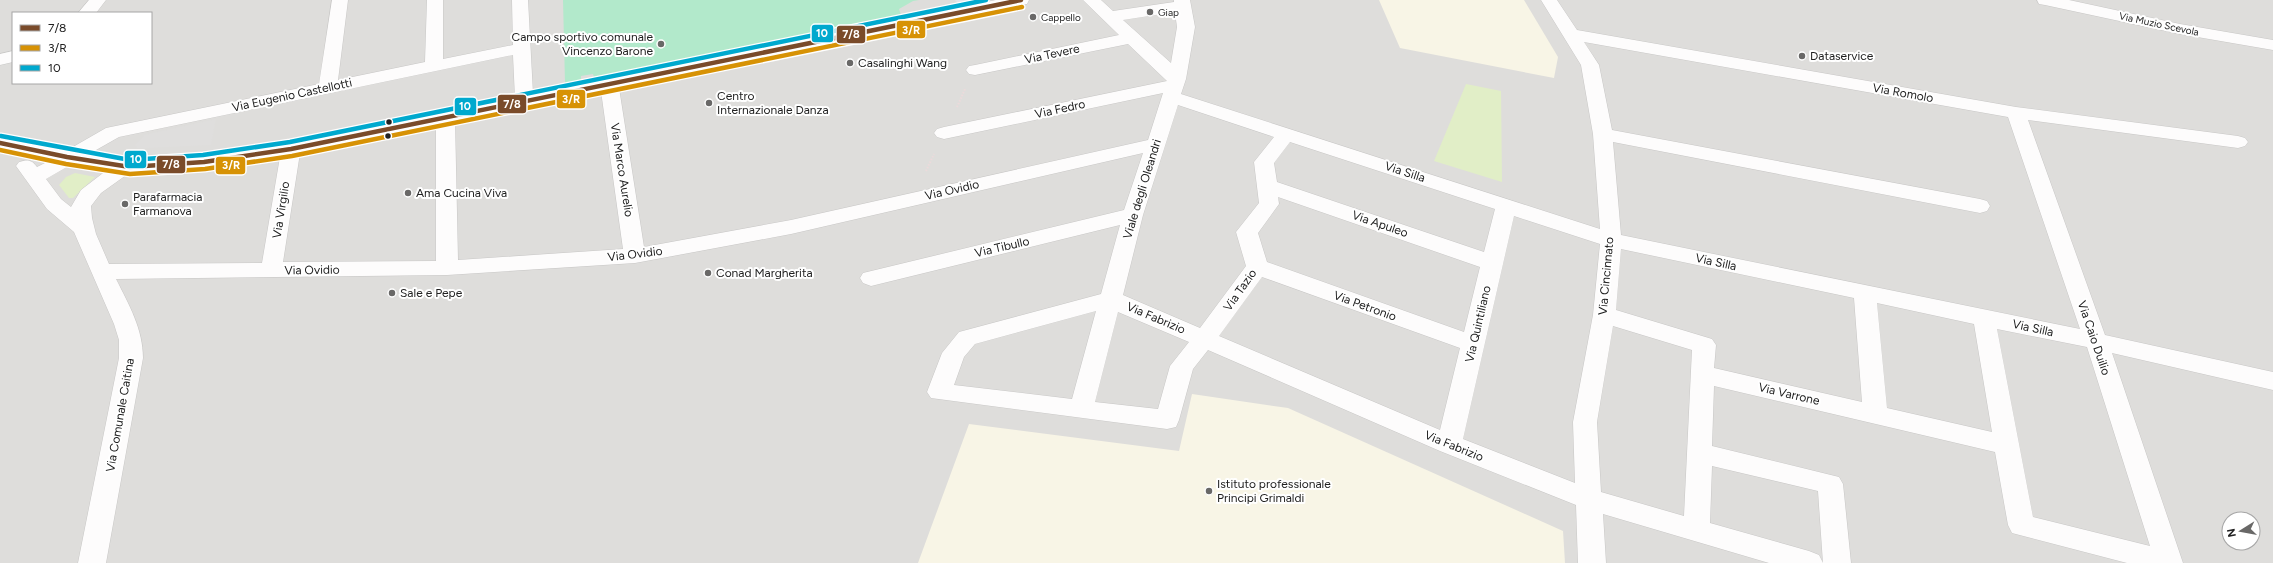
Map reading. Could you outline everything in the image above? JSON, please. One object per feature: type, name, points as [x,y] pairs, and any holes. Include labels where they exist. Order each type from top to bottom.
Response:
[{"type":"street","points":[[88,12],[98,0]]},
{"type":"street","points":[[328,87],[340,0]]},
{"type":"street","points":[[434,66],[436,0]]},
{"type":"street","points":[[520,0],[524,101]]},
{"type":"street","points":[[6,145],[67,157],[126,166],[163,166],[204,162],[291,149],[993,3],[1022,0]]},
{"type":"street","points":[[1095,0],[1174,87]]},
{"type":"street","name":"Via Cincinnato","points":[[1549,0],[1590,65],[1603,134],[1611,240],[1604,314],[1585,422],[1592,563]]},
{"type":"street","name":"Via Muzio Scevola","points":[[2045,0],[2180,29],[2273,45]]},
{"type":"street","points":[[1109,17],[1183,3]]},
{"type":"street","name":"Viale degli Oleandri","points":[[1081,409],[1133,215],[1174,87],[1186,27],[1183,3]]},
{"type":"street","name":"Via Romolo","points":[[1570,34],[2016,113],[2238,142]]},
{"type":"street","name":"Via Tevere","points":[[975,70],[1130,38]]},
{"type":"street","name":"Via Eugenio Castellotti","points":[[34,178],[67,157],[113,132],[522,48]]},
{"type":"street","points":[[0,60],[12,56]]},
{"type":"street","name":"Via Marco Aurelio","points":[[609,84],[635,256]]},
{"type":"street","name":"Via Fedro","points":[[944,133],[1174,87]]},
{"type":"street","name":"Via Silla","points":[[1174,87],[1286,134],[1611,240],[2096,341],[2273,381]]},
{"type":"street","name":"Via Caio Duilio","points":[[2016,113],[2096,341],[2169,563]]},
{"type":"street","points":[[445,118],[447,268]]},
{"type":"street","name":"Via Tazio","points":[[1081,409],[1167,420],[1182,366],[1205,338],[1257,267],[1247,232],[1269,204],[1264,162],[1286,134]]},
{"type":"street","points":[[1603,134],[1980,206]]},
{"type":"street","name":"Via Ovidio","points":[[103,272],[447,268],[635,256],[791,227],[1156,144]]},
{"type":"street","points":[[6,145],[54,204],[82,227]]},
{"type":"street","name":"Via Virgilio","points":[[271,271],[291,149]]},
{"type":"street","points":[[82,227],[81,206],[90,194],[126,166]]},
{"type":"street","name":"Via Apuleo","points":[[1267,186],[1492,263]]},
{"type":"street","name":"Via Quintiliano","points":[[1449,444],[1506,205]]},
{"type":"street","name":"Via Tibullo","points":[[872,278],[1133,215]]},
{"type":"street","name":"Via Comunale Caitina","points":[[82,227],[103,272],[130,337],[132,358],[92,563]]},
{"type":"street","name":"Via Petronio","points":[[1257,267],[1473,344]]},
{"type":"street","points":[[1865,293],[1875,414]]},
{"type":"street","points":[[1081,409],[939,392],[954,353],[967,338],[1110,299]]},
{"type":"street","name":"Via Fabrizio","points":[[1110,299],[1205,338],[1449,444],[1588,499],[1809,563]]},
{"type":"street","points":[[1604,314],[1704,345],[1697,531]]},
{"type":"street","points":[[1984,318],[2021,525],[2169,563]]},
{"type":"street","name":"Via Varrone","points":[[1702,374],[2007,445]]},
{"type":"street","points":[[1700,453],[1830,484],[1837,563]]},
{"type":"shaded area","points":[[0,0],[2273,0],[2273,563],[0,563]]},
{"type":"shaded area","points":[[955,0],[1021,0],[965,11]]},
{"type":"shaded area","points":[[1379,0],[1524,0],[1558,57],[1554,78],[1400,48]]},
{"type":"shaded area","points":[[216,119],[211,145],[137,148],[135,145],[144,135]]},
{"type":"shaded area","name":"Istituto professionale Principi Grimaldi","points":[[1192,394],[1288,408],[1563,531],[1565,563],[918,563],[969,424],[1179,451]]},
{"type":"green space","name":"Campo sportivo comunale Vincenzo Barone","points":[[563,0],[919,0],[913,1],[899,9],[901,15],[594,77],[593,74],[581,76],[581,80],[565,83]]},
{"type":"green space","points":[[1466,84],[1501,91],[1502,182],[1434,161]]},
{"type":"green space","points":[[75,173],[95,177],[73,198],[69,198],[59,185],[66,177]]},
{"type":"transit line","name":"10","points":[[1,136],[130,160],[203,155],[290,142],[986,0]]},
{"type":"transit line","name":"7/8","points":[[0,143],[67,157],[130,167],[204,162],[291,149],[1021,0]]},
{"type":"transit line","name":"3/R","points":[[0,150],[66,164],[130,174],[205,169],[292,156],[1022,7]]},
{"type":"place","name":"Giap","points":[[1150,12]]},
{"type":"place","name":"Cappello","points":[[1033,17]]},
{"type":"place","name":"Campo sportivo comunale Vincenzo Barone","points":[[661,44]]},
{"type":"place","name":"Dataservice","points":[[1802,56]]},
{"type":"place","name":"Casalinghi Wang","points":[[850,63]]},
{"type":"place","name":"Centro Internazionale Danza","points":[[709,103]]},
{"type":"place","name":"Ama Cucina Viva","points":[[408,193]]},
{"type":"place","name":"Parafarmacia Farmanova","points":[[125,204]]},
{"type":"place","name":"Conad Margherita","points":[[708,273]]},
{"type":"place","name":"Sale e Pepe","points":[[392,293]]},
{"type":"place","name":"Istituto professionale Principi Grimaldi","points":[[1209,491]]}]
